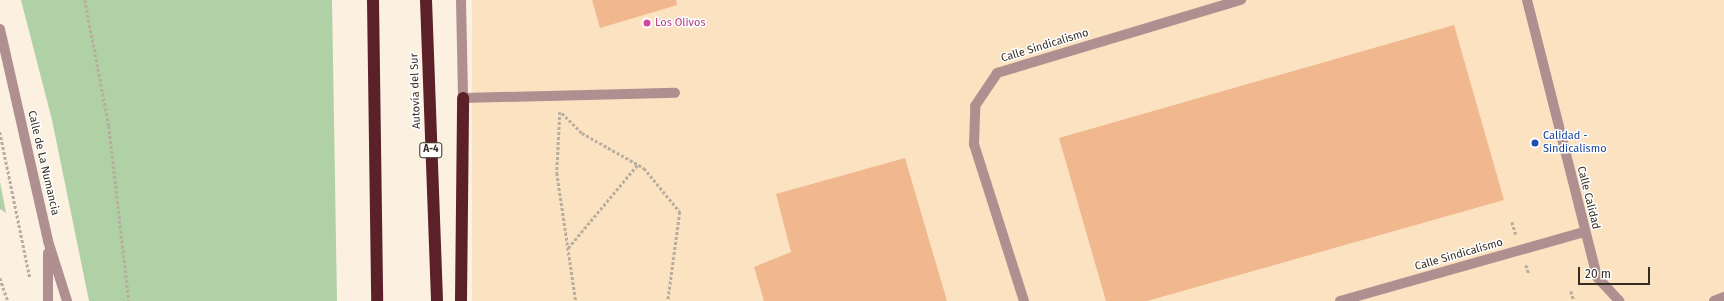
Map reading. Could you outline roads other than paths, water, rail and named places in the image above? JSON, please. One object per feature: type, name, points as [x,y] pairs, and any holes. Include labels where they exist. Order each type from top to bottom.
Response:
[{"type":"highway","points":[[373,0],[377,301]]},
{"type":"highway","name":"Autovía del Sur","points":[[426,0],[437,301]]},
{"type":"highway","points":[[461,301],[463,98]]},
{"type":"street","points":[[461,0],[463,98],[675,93]]},
{"type":"street","name":"Calle Sindicalismo","points":[[1024,301],[974,144],[975,106],[997,73],[1241,0]]},
{"type":"street","name":"Calle Calidad","points":[[1527,0],[1584,232],[1597,277],[1618,301]]},
{"type":"street","name":"Calle de La Numancia","points":[[0,28],[48,241],[67,301]]},
{"type":"street","name":"Calle Sindicalismo","points":[[1340,301],[1584,232]]},
{"type":"street","points":[[48,241],[48,301]]},
{"type":"street","points":[[1714,301],[1724,297]]},
{"type":"place","name":"Los Olivos","points":[[647,23]]},
{"type":"place","name":"Calidad - Sindicalismo","points":[[1535,143]]}]
